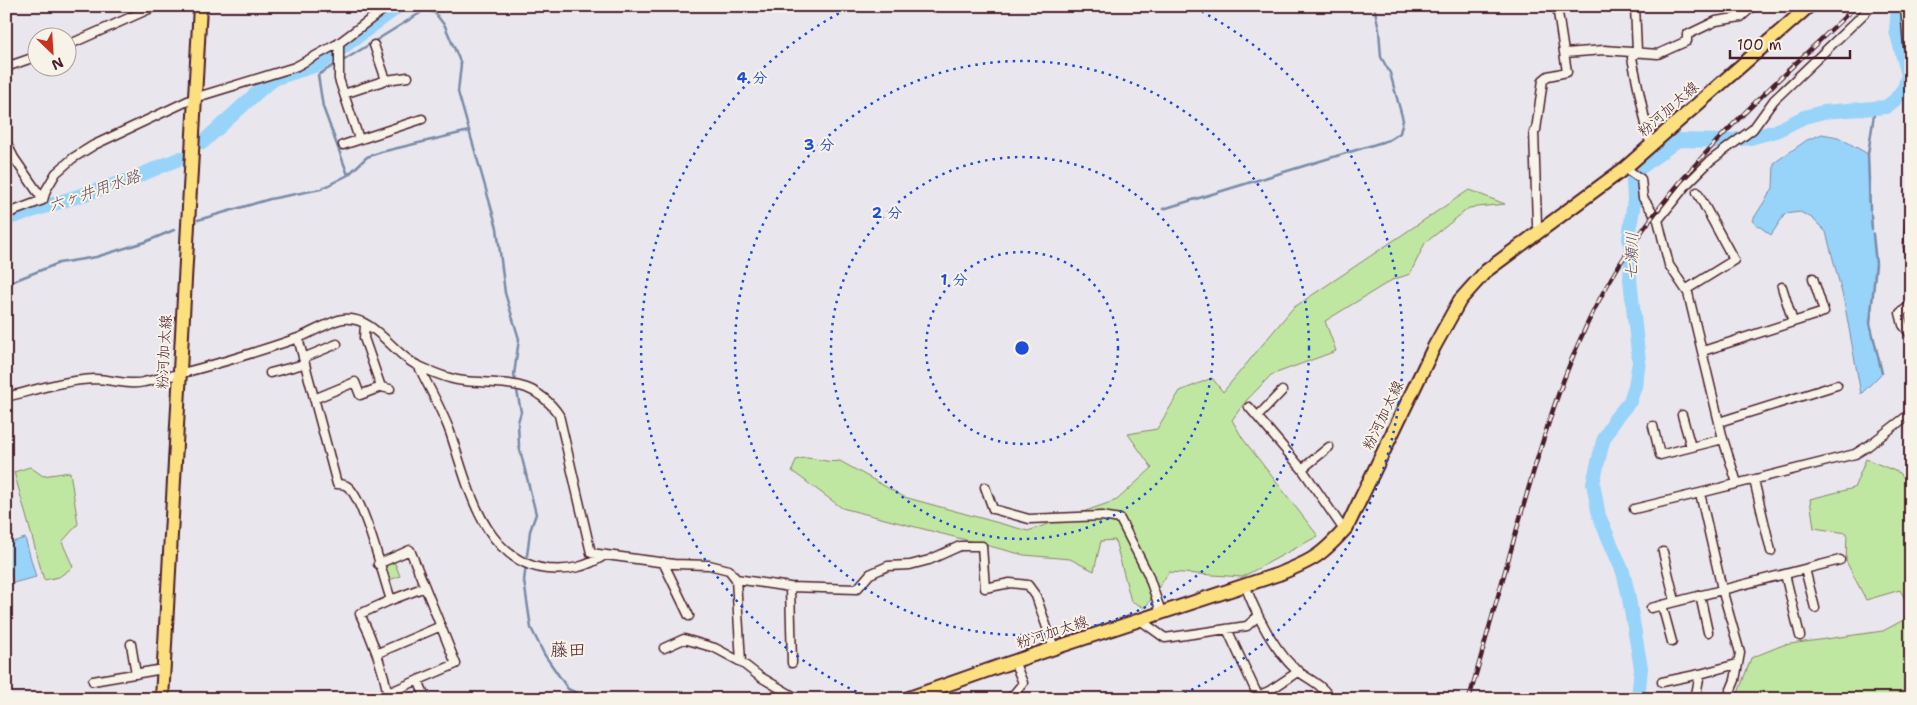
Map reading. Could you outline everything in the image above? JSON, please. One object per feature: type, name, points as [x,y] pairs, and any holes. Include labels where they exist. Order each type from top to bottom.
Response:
[{"type":"main road","name":"粉河加太線","points":[[162,699],[200,6]]},
{"type":"main road","name":"粉河加太線","points":[[906,699],[1014,661],[1245,585],[1309,562],[1327,550],[1344,530],[1434,347],[1460,300],[1486,271],[1625,168],[1810,6]]},
{"type":"street","points":[[78,41],[156,6]]},
{"type":"street","points":[[6,214],[43,200],[50,182],[73,158],[94,145],[194,98],[294,67],[339,43],[388,6]]},
{"type":"street","points":[[1541,230],[1537,224],[1534,132],[1536,130],[1543,80],[1548,76],[1567,72],[1566,53],[1558,6]]},
{"type":"street","points":[[1635,6],[1636,52],[1632,58],[1636,84],[1649,139],[1652,144]]},
{"type":"street","points":[[1736,6],[1741,17]]},
{"type":"street","points":[[1566,53],[1604,50],[1658,54],[1687,41],[1687,34],[1716,21],[1741,17],[1753,6]]},
{"type":"street","points":[[1658,220],[1686,185],[1710,161],[1753,129],[1774,100],[1872,6]]},
{"type":"street","points":[[1906,6],[1908,46],[1911,50]]},
{"type":"street","points":[[339,43],[337,69],[359,140]]},
{"type":"street","points":[[374,45],[386,80]]},
{"type":"street","points":[[6,67],[28,59]]},
{"type":"street","points":[[344,94],[386,80],[408,76]]},
{"type":"street","points":[[343,145],[422,118]]},
{"type":"street","points":[[6,142],[14,158],[43,200]]},
{"type":"street","points":[[1625,168],[1641,179],[1643,198],[1658,220],[1670,265],[1687,289],[1723,439],[1737,483]]},
{"type":"street","points":[[1687,289],[1734,260],[1697,192]]},
{"type":"street","points":[[1911,206],[1908,246],[1911,263]]},
{"type":"street","points":[[1703,351],[1824,312],[1813,278]]},
{"type":"street","points":[[1782,287],[1794,322]]},
{"type":"street","points":[[1911,305],[1900,313],[1903,325],[1911,334]]},
{"type":"street","points":[[6,397],[74,381],[97,379],[142,383],[298,338],[342,319],[357,320],[419,367],[463,381],[508,382],[540,393],[549,401],[559,415],[591,553],[663,562],[709,565],[729,570],[736,579],[741,662]]},
{"type":"street","points":[[365,325],[364,338],[380,387]]},
{"type":"street","points":[[298,338],[337,484],[346,485],[352,491],[364,515],[391,600]]},
{"type":"street","points":[[270,373],[304,361],[337,344]]},
{"type":"street","points":[[419,367],[450,431],[464,477],[480,516],[510,556],[530,566],[560,570],[587,566],[605,555]]},
{"type":"street","points":[[314,398],[355,382],[360,395],[380,387],[390,389]]},
{"type":"street","points":[[1720,422],[1837,385]]},
{"type":"street","points":[[1258,416],[1282,391]]},
{"type":"street","points":[[1249,407],[1302,469],[1344,530]]},
{"type":"street","points":[[1634,509],[1855,454],[1911,412]]},
{"type":"street","points":[[1682,415],[1691,447]]},
{"type":"street","points":[[1652,426],[1660,455],[1723,439]]},
{"type":"street","points":[[1302,469],[1329,447]]},
{"type":"street","points":[[1754,480],[1771,551]]},
{"type":"street","points":[[985,487],[993,509],[1029,519],[1102,516],[1120,519],[1148,574],[1161,612]]},
{"type":"street","points":[[1700,493],[1722,589],[1740,653],[1735,680],[1727,699]]},
{"type":"street","points":[[736,579],[790,587],[857,589],[870,574],[888,566],[910,565],[929,560],[960,546],[982,546],[986,588],[1010,583],[1028,585],[1036,596],[1054,648]]},
{"type":"street","points":[[378,564],[410,550],[441,626],[456,664],[418,680],[389,696],[378,653],[360,614],[425,587]]},
{"type":"street","points":[[1662,552],[1675,602]]},
{"type":"street","points":[[1651,608],[1840,560]]},
{"type":"street","points":[[663,562],[689,616]]},
{"type":"street","points":[[1805,569],[1815,608]]},
{"type":"street","points":[[1784,574],[1800,636]]},
{"type":"street","points":[[1245,585],[1257,617],[1280,652],[1299,672],[1326,691],[1330,699]]},
{"type":"street","points":[[790,587],[792,663]]},
{"type":"street","points":[[1700,595],[1708,632]]},
{"type":"street","points":[[1662,605],[1672,642]]},
{"type":"street","points":[[1140,620],[1165,638],[1247,626],[1257,617]]},
{"type":"street","points":[[378,653],[441,626]]},
{"type":"street","points":[[1227,629],[1254,697],[1299,672]]},
{"type":"street","points":[[664,648],[684,639],[715,648],[741,662],[759,676],[798,699]]},
{"type":"street","points":[[131,644],[136,674]]},
{"type":"street","points":[[1010,699],[1023,683],[1014,661]]},
{"type":"street","points":[[1662,682],[1737,664]]},
{"type":"street","points":[[93,681],[163,669]]},
{"type":"street","points":[[1695,699],[1700,674]]},
{"type":"street","points":[[418,680],[426,699]]},
{"type":"green space","points":[[1469,190],[1505,204],[1469,208],[1425,243],[1410,274],[1392,280],[1325,321],[1336,351],[1271,375],[1245,402],[1232,420],[1243,439],[1318,536],[1242,577],[1169,572],[1145,608],[1131,601],[1115,540],[1101,541],[1094,571],[1070,559],[1024,555],[842,508],[792,471],[796,460],[802,458],[840,461],[904,497],[1028,531],[1117,500],[1152,468],[1128,434],[1157,429],[1180,391],[1212,378],[1223,392],[1293,308]]},
{"type":"green space","points":[[1866,459],[1900,473],[1911,489],[1911,610],[1900,590],[1866,600],[1846,561],[1847,533],[1814,528],[1810,499],[1854,488]]},
{"type":"green space","points":[[30,467],[43,476],[70,472],[78,524],[62,542],[73,567],[59,577],[44,580],[14,472]]},
{"type":"green space","points":[[394,561],[400,576],[387,581],[381,565]]},
{"type":"green space","points":[[1911,616],[1911,699],[1736,699],[1751,658],[1783,645],[1883,631]]},
{"type":"water","points":[[1822,134],[1838,137],[1868,154],[1869,199],[1876,264],[1870,323],[1882,373],[1861,394],[1844,301],[1826,232],[1812,218],[1800,212],[1785,214],[1771,235],[1752,221],[1773,188],[1774,163],[1807,140]]},
{"type":"water","points":[[25,538],[36,577],[13,583],[6,560],[6,544]]},
{"type":"waterway","name":"六ヶ井用水路","points":[[203,142],[262,88],[276,78],[320,64],[399,6]]},
{"type":"waterway","points":[[414,6],[435,13],[445,26],[461,64],[458,92],[497,228],[505,293],[519,339],[514,375],[521,412],[518,422],[519,446],[536,514],[530,531],[524,581],[531,628],[544,654],[568,689],[583,696],[621,699]]},
{"type":"waterway","points":[[1163,209],[1389,140],[1400,133],[1403,120],[1390,73],[1381,57],[1379,30],[1374,6]]},
{"type":"waterway","name":"七瀬川","points":[[1638,699],[1641,668],[1628,593],[1623,572],[1599,516],[1593,483],[1603,441],[1615,419],[1630,401],[1639,362],[1630,279],[1632,251],[1629,238],[1634,200],[1633,181],[1639,169],[1678,140],[1721,141],[1750,138],[1776,131],[1804,117],[1823,112],[1886,107],[1895,100],[1904,88],[1908,75],[1896,31],[1898,6]]},
{"type":"waterway","points":[[341,62],[425,10]]},
{"type":"waterway","points":[[336,64],[318,75],[323,107],[348,175]]},
{"type":"waterway","points":[[1870,209],[1868,154],[1875,108]]},
{"type":"waterway","points":[[198,220],[270,199],[321,189],[348,175],[367,157],[469,131]]},
{"type":"waterway","name":"六ヶ井用水路","points":[[6,219],[126,181],[181,158]]},
{"type":"waterway","points":[[1871,215],[1872,229]]},
{"type":"waterway","points":[[6,284],[59,263],[96,257],[145,242],[174,230]]},
{"type":"waterway","points":[[1873,234],[1876,264],[1870,323],[1882,373]]},
{"type":"railway","points":[[1469,699],[1551,414],[1592,313],[1629,250],[1679,183],[1735,122],[1856,6]]},
{"type":"district","name":"藤田","points":[[568,650]]}]
